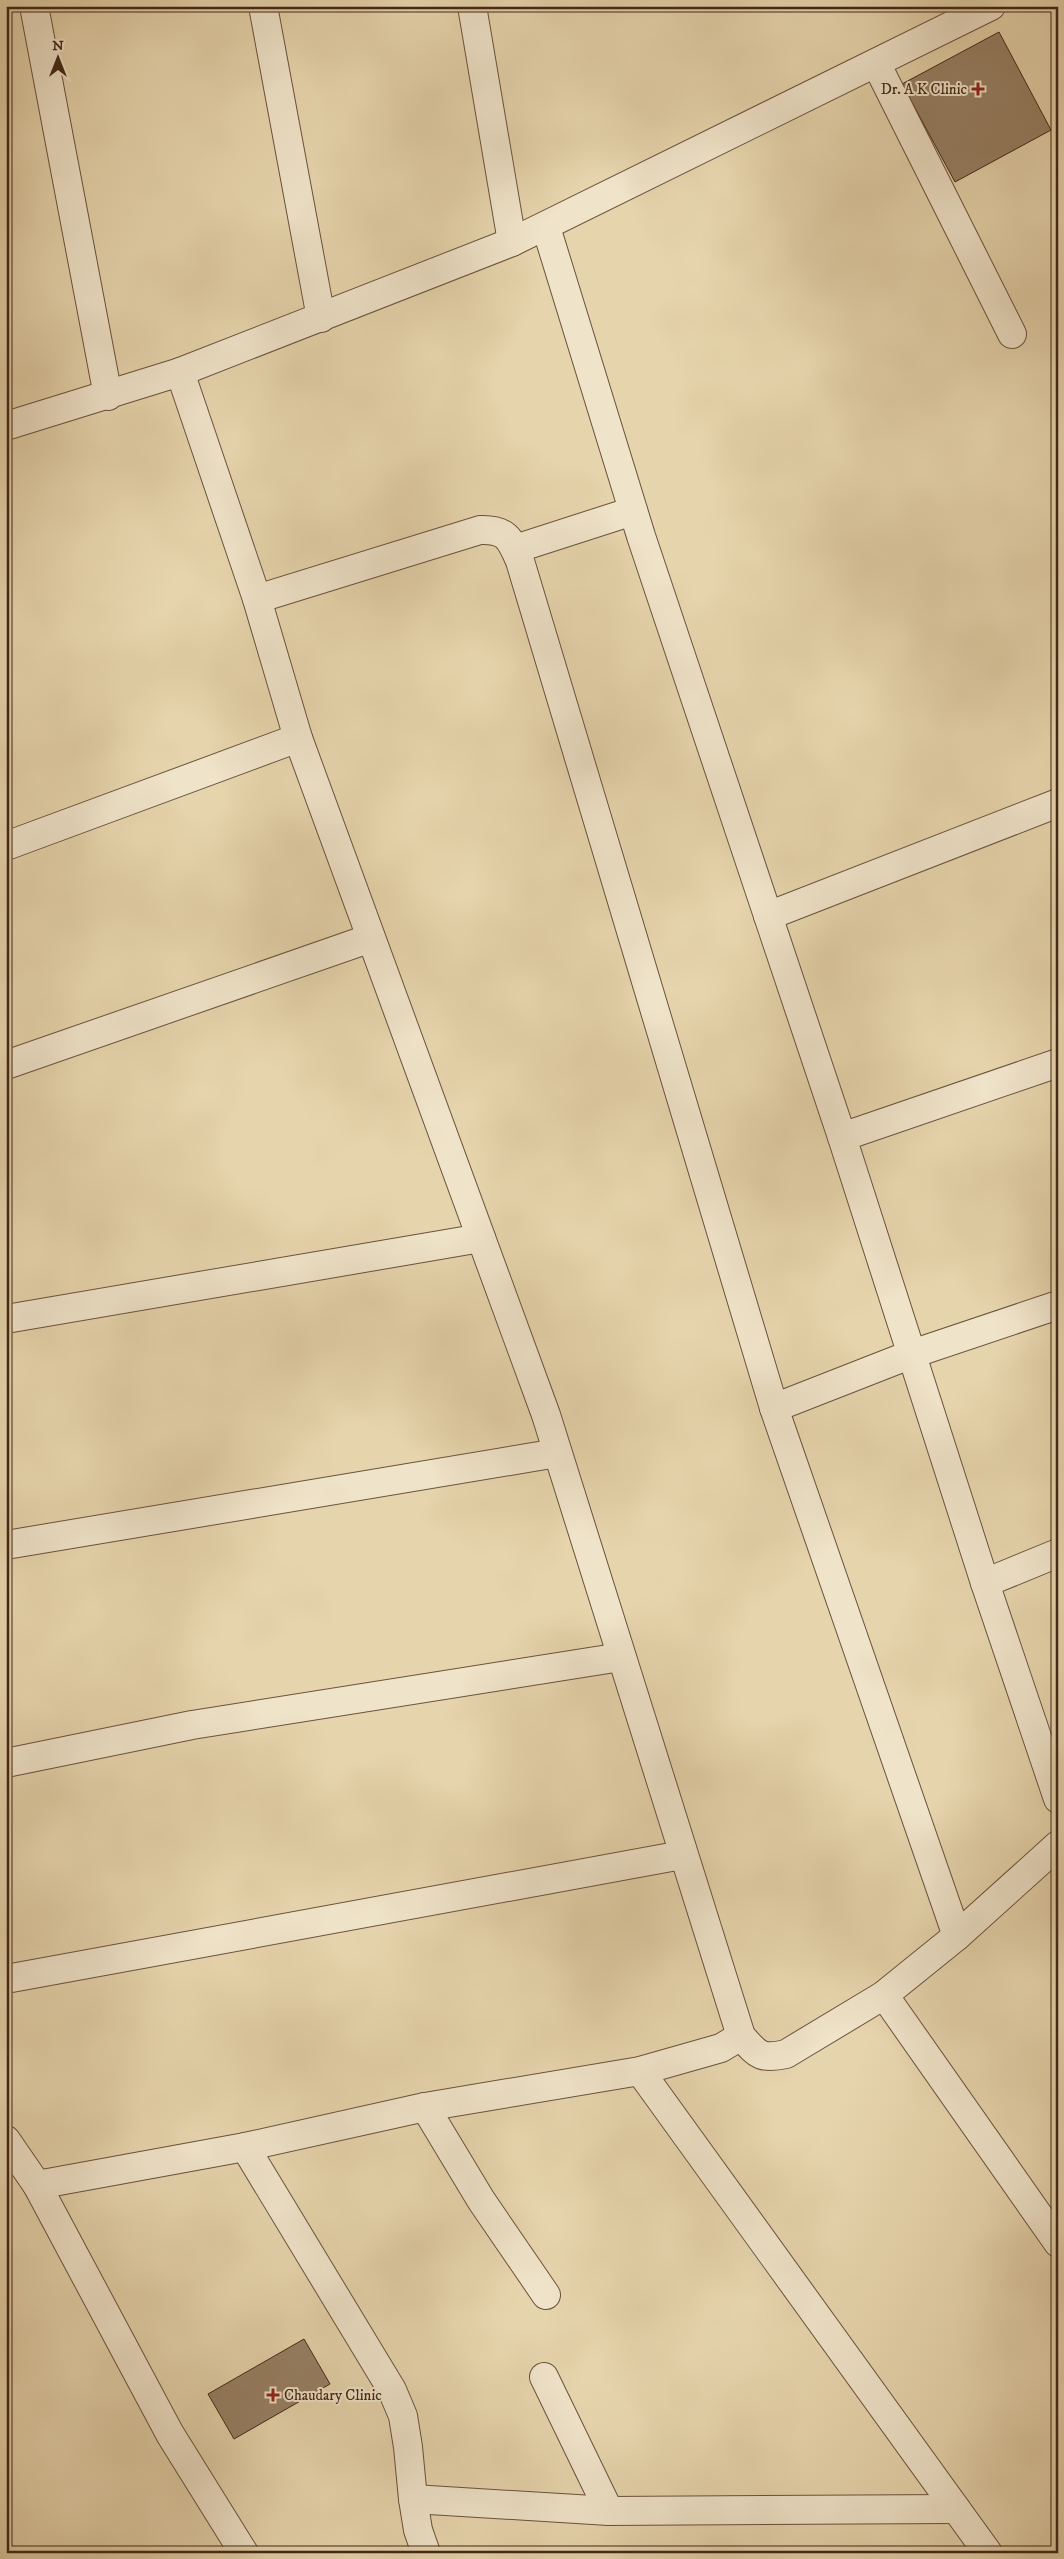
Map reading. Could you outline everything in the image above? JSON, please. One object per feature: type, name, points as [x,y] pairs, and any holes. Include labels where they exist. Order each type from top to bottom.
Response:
[{"type":"street","points":[[34,6],[108,396]]},
{"type":"street","points":[[264,6],[321,318]]},
{"type":"street","points":[[472,6],[512,242]]},
{"type":"street","points":[[6,426],[108,396],[180,372],[512,242],[546,227],[991,6]]},
{"type":"street","points":[[876,63],[1012,334]]},
{"type":"street","points":[[546,227],[634,511],[842,1137],[985,1583],[1058,1799]]},
{"type":"street","points":[[180,372],[257,599],[298,738],[546,1415],[740,2036],[758,2054],[770,2058],[786,2054],[884,1995],[956,1936],[1058,1845]]},
{"type":"street","points":[[515,549],[634,511]]},
{"type":"street","points":[[257,599],[480,530],[495,530],[505,535],[515,549],[774,1408],[956,1936]]},
{"type":"street","points":[[6,846],[298,738]]},
{"type":"street","points":[[768,916],[1058,803]]},
{"type":"street","points":[[6,1065],[371,938]]},
{"type":"street","points":[[842,1137],[1058,1062]]},
{"type":"street","points":[[6,1319],[481,1238]]},
{"type":"street","points":[[774,1408],[912,1354],[1058,1305]]},
{"type":"street","points":[[6,1545],[557,1454]]},
{"type":"street","points":[[985,1583],[1058,1553]]},
{"type":"street","points":[[6,1763],[192,1724],[621,1657]]},
{"type":"street","points":[[6,1979],[682,1855]]},
{"type":"street","points":[[884,1995],[1058,2243]]},
{"type":"street","points":[[37,2185],[245,2147],[425,2107],[640,2071],[721,2048],[740,2036]]},
{"type":"street","points":[[640,2071],[988,2553]]},
{"type":"street","points":[[425,2107],[481,2200],[546,2296]]},
{"type":"street","points":[[6,2140],[37,2185],[170,2434],[244,2553]]},
{"type":"street","points":[[245,2147],[392,2390],[403,2416],[413,2500],[426,2553]]},
{"type":"street","points":[[544,2377],[609,2512]]},
{"type":"street","points":[[413,2500],[609,2512],[956,2509]]},
{"type":"building","points":[[999,32],[1051,130],[955,182],[902,84]]},
{"type":"building","points":[[304,2339],[330,2384],[234,2439],[208,2394]]},
{"type":"place","name":"Dr. A K Clinic","points":[[978,89]]},
{"type":"place","name":"Chaudary Clinic","points":[[273,2395]]}]
